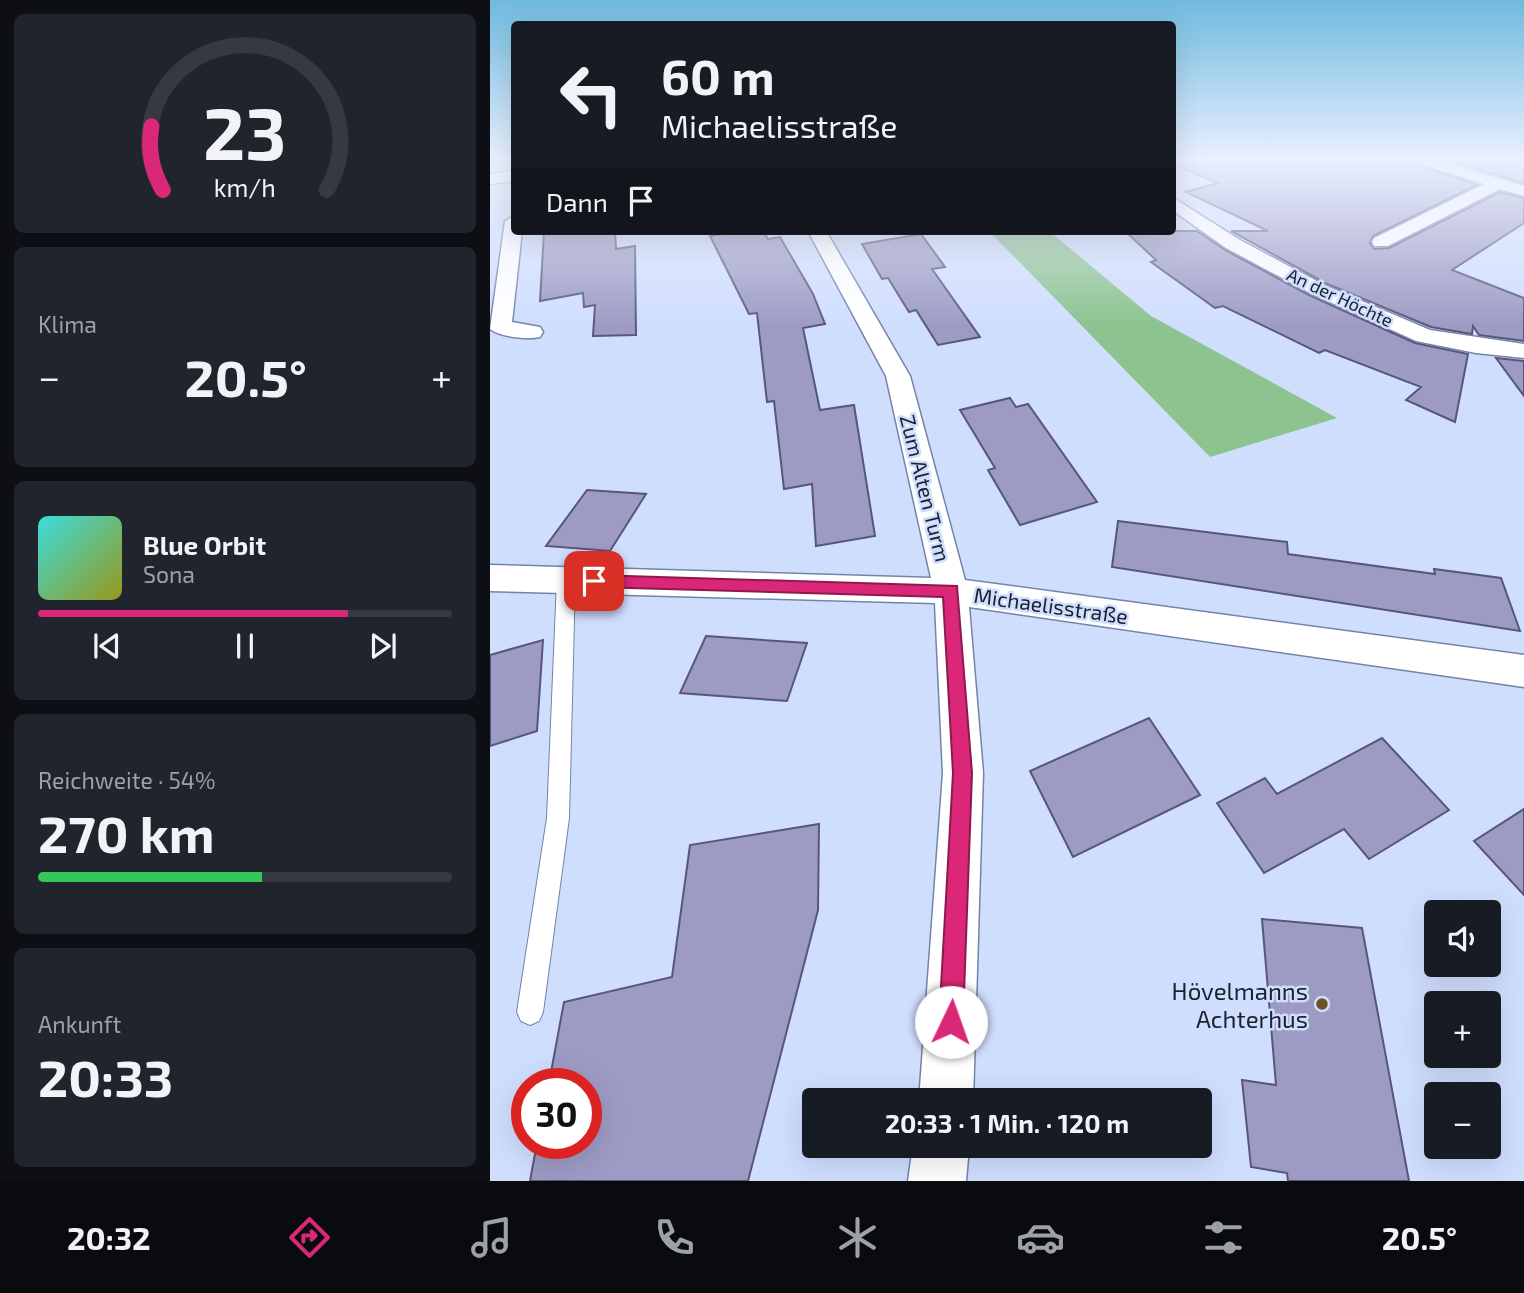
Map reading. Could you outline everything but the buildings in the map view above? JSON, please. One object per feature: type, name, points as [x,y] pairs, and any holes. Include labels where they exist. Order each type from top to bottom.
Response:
[{"type":"street","name":"An der Höchte","points":[[1192,216],[1233,244],[1317,289],[1424,336],[1476,346],[1524,351]]},
{"type":"street","points":[[1381,243],[1434,216]]},
{"type":"street","points":[[512,235],[500,327],[532,332]]},
{"type":"street","name":"Zum Alten Turm","points":[[819,235],[898,376],[951,591],[962,773],[947,1088]]},
{"type":"street","name":"Michaelisstraße","points":[[490,578],[951,591],[1524,671]]},
{"type":"street","points":[[937,1181],[940,1158]]},
{"type":"lane","points":[[530,1012],[558,818],[566,580]]},
{"type":"green space","points":[[993,235],[1054,235],[1151,316],[1337,418],[1210,457]]},
{"type":"place","name":"Hövelmanns Achterhus","points":[[1322,1004]]},
{"type":"route","points":[[594,581],[951,591],[962,773],[951,1022]]}]
